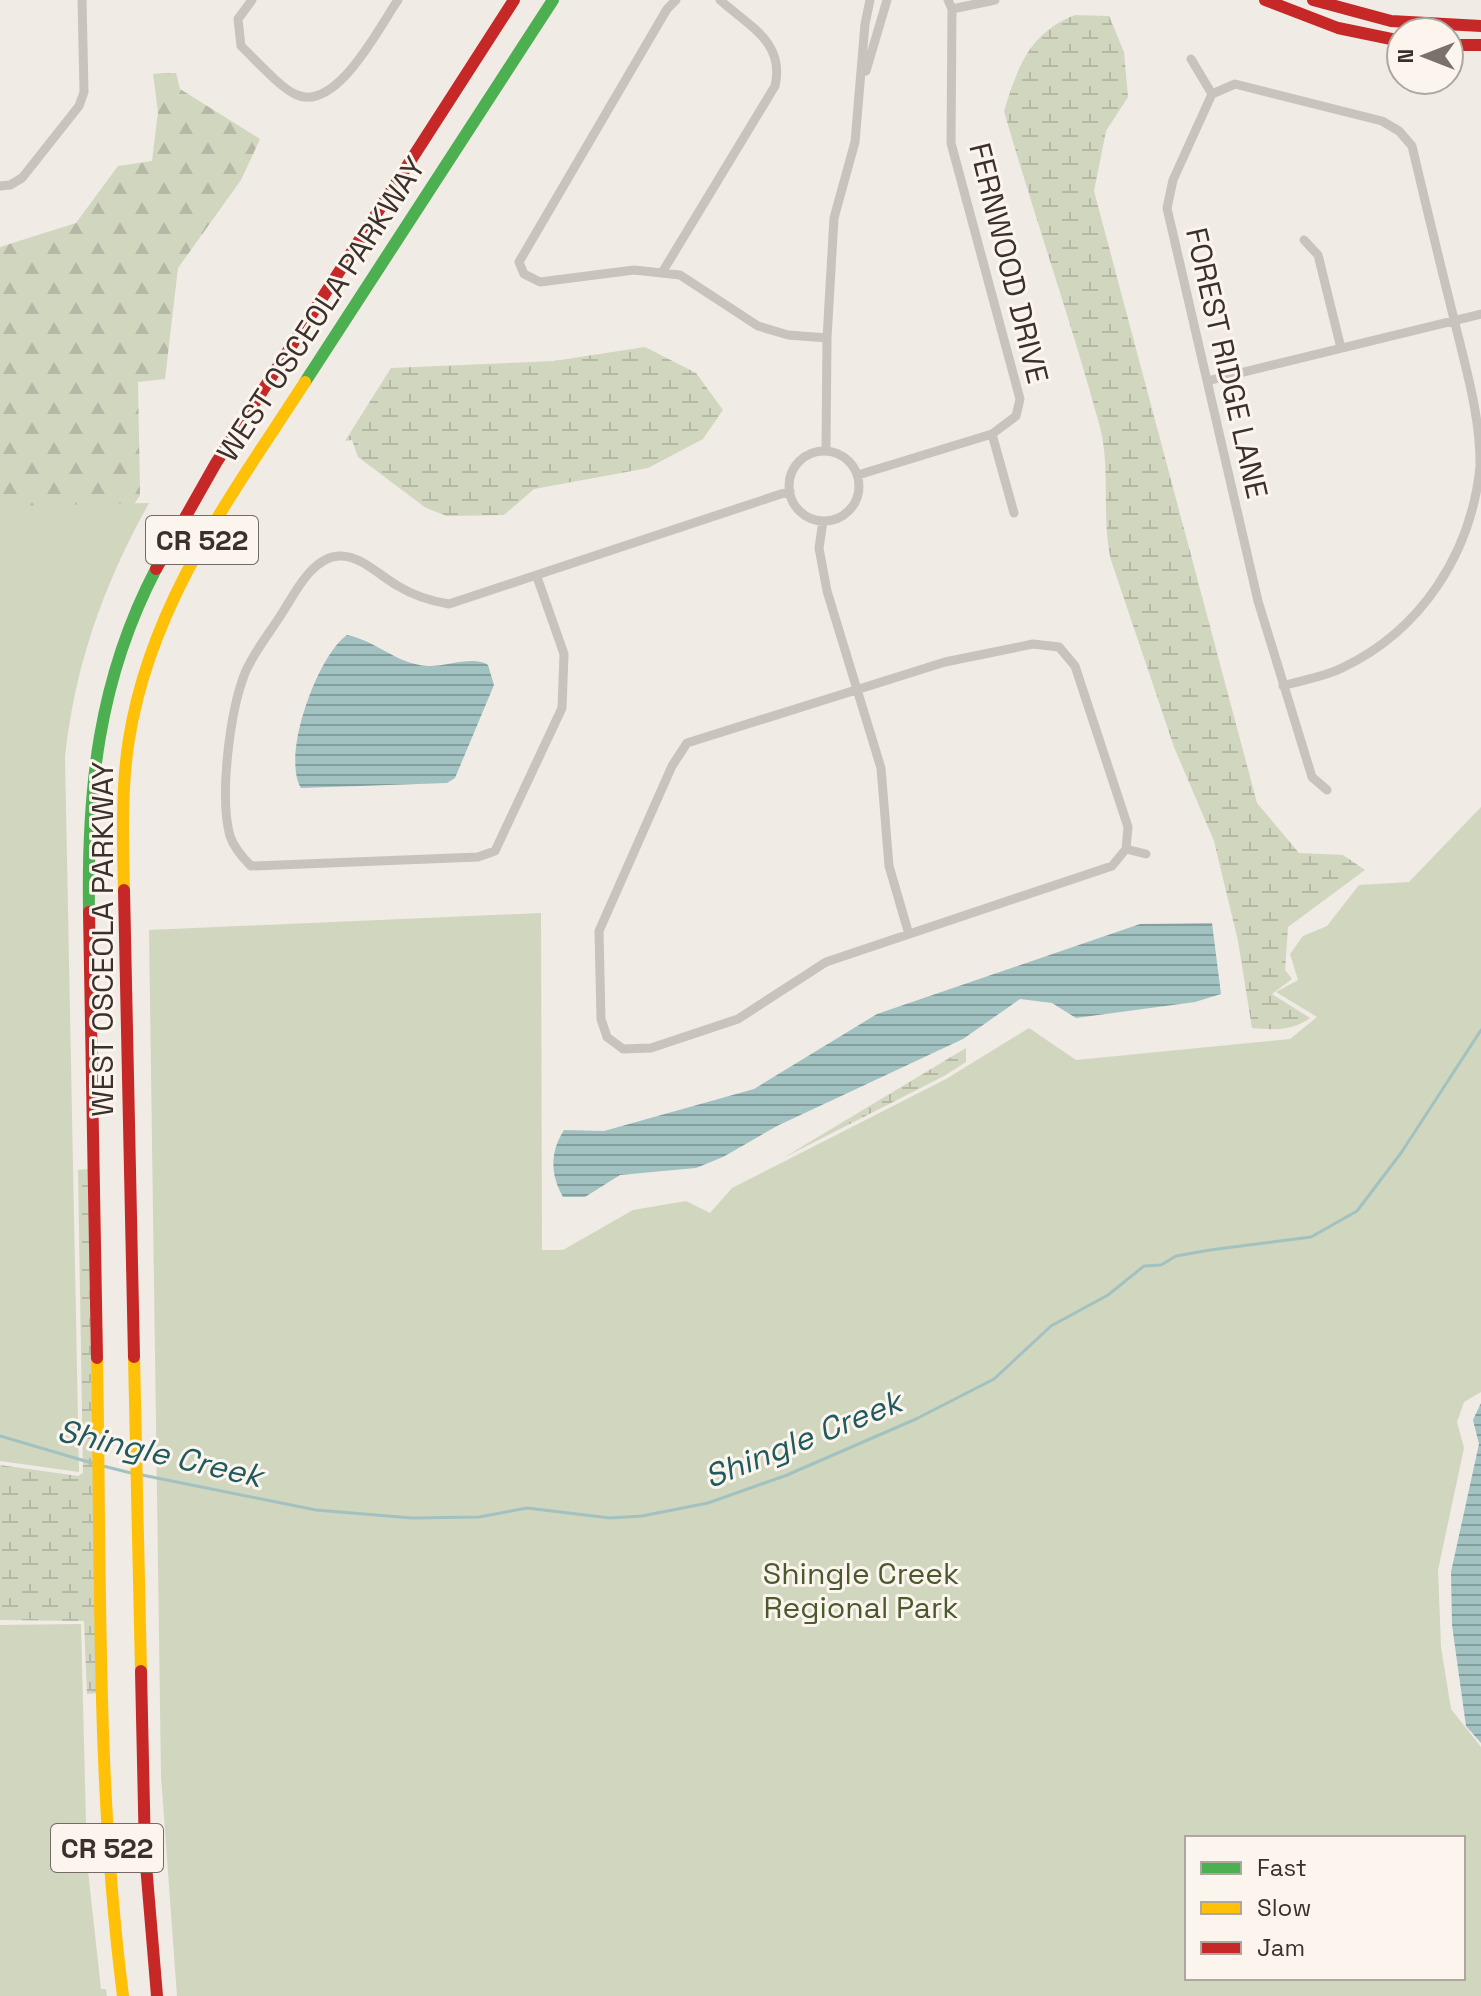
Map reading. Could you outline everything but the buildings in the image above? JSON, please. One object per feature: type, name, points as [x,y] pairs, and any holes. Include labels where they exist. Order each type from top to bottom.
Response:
[{"type":"main road","name":"WEST OSCEOLA PARKWAY","points":[[123,1996],[107,1850],[103,1699],[88,793],[97,728],[122,640],[157,564],[203,485],[514,0]]},
{"type":"main road","name":"WEST OSCEOLA PARKWAY","points":[[157,1996],[146,1884],[124,772],[136,700],[162,616],[197,549],[553,0]]},
{"type":"main road","points":[[1265,0],[1338,28],[1385,38]]},
{"type":"main road","points":[[1313,0],[1402,22],[1481,26]]},
{"type":"street","points":[[0,186],[10,185],[22,178],[79,106],[84,92],[82,0]]},
{"type":"street","points":[[252,0],[238,19],[241,46],[297,95],[317,97],[336,89],[398,0]]},
{"type":"street","points":[[676,0],[667,9],[519,262],[524,274],[540,282],[634,270],[663,271],[680,275],[758,326],[788,335],[827,338]]},
{"type":"street","points":[[663,271],[775,86],[779,65],[771,45],[720,0]]},
{"type":"street","points":[[826,450],[827,338],[834,218],[855,142],[865,24],[870,0]]},
{"type":"street","points":[[862,86],[887,0]]},
{"type":"street","points":[[950,4],[995,0]]},
{"type":"street","name":"FERNWOOD DRIVE","points":[[858,475],[992,434],[1016,416],[1020,399],[951,143],[950,4]]},
{"type":"street","points":[[1191,59],[1212,94],[1235,84],[1254,87],[1310,105],[1382,121],[1399,131],[1412,146],[1477,415],[1480,465],[1469,527],[1455,561],[1424,606],[1387,640],[1341,669],[1283,686]]},
{"type":"street","name":"FOREST RIDGE LANE","points":[[1212,94],[1173,180],[1167,208],[1258,601],[1312,777],[1327,790]]},
{"type":"street","points":[[1304,240],[1318,255],[1341,348]]},
{"type":"street","points":[[1207,381],[1481,314]]},
{"type":"street","points":[[992,434],[1014,513]]},
{"type":"street","points":[[826,450],[847,459],[858,475],[859,491],[850,510],[834,519],[823,521],[801,511],[790,491],[790,478],[800,460],[812,453],[826,450]]},
{"type":"street","points":[[537,577],[564,654],[562,708],[495,851],[478,857],[251,866],[237,852],[230,835],[227,776],[232,726],[246,672],[303,579],[320,564],[337,556],[356,559],[425,599],[449,604],[790,491]]},
{"type":"street","points":[[823,521],[819,548],[827,591],[859,686],[881,768],[889,866],[908,931]]},
{"type":"street","points":[[1033,644],[1059,647],[1075,666],[1124,812],[1128,827],[1126,849],[1112,866],[908,931],[826,962],[738,1019],[689,1037],[651,1048],[623,1049],[607,1037],[601,1019],[599,931],[672,766],[687,743],[859,686],[945,662],[1033,644]]},
{"type":"street","points":[[1126,849],[1146,854]]},
{"type":"green space","points":[[1075,15],[1109,16],[1124,52],[1128,97],[1106,131],[1094,191],[1257,803],[1299,853],[1343,855],[1365,870],[1288,927],[1285,970],[1292,979],[1272,994],[1310,1018],[1289,1027],[1252,1028],[1238,941],[1214,841],[1174,747],[1111,560],[1100,427],[1004,111],[1020,66],[1036,42],[1059,22]]},
{"type":"green space","points":[[176,73],[180,89],[260,139],[241,180],[178,268],[165,379],[138,382],[140,495],[104,552],[0,555],[0,247],[76,223],[118,166],[152,161],[158,112],[153,74]]},
{"type":"green space","points":[[645,347],[696,373],[723,410],[703,439],[648,468],[534,489],[504,515],[447,516],[426,508],[358,457],[352,440],[345,441],[391,368],[554,361]]},
{"type":"green space","points":[[149,503],[118,564],[94,626],[76,689],[65,757],[79,1472],[0,1461],[0,506]]},
{"type":"green space","name":"Shingle Creek Regional Park","points":[[1481,807],[1481,1392],[1464,1402],[1457,1422],[1464,1448],[1438,1570],[1441,1647],[1451,1709],[1481,1747],[1481,1996],[177,1996],[161,1776],[149,930],[541,913],[542,1250],[563,1250],[633,1210],[686,1201],[710,1213],[732,1188],[946,1079],[1029,1028],[1076,1060],[1290,1039],[1317,1017],[1276,992],[1298,980],[1290,954],[1303,936],[1327,926],[1359,885],[1409,882]]},
{"type":"green space","points":[[966,1048],[966,1062],[944,1076],[783,1158]]},
{"type":"green space","points":[[88,1169],[97,1693],[87,1694],[84,1621],[0,1620],[0,1465],[78,1476],[83,1473],[78,1170]]},
{"type":"green space","points":[[81,1624],[87,1862],[101,1989],[106,1989],[107,1996],[0,1996],[0,1625]]},
{"type":"water","points":[[347,635],[417,664],[435,666],[475,661],[488,665],[494,685],[455,778],[447,783],[301,788],[296,773],[299,730],[314,683],[336,646]]},
{"type":"water","points":[[1212,923],[1221,994],[1195,1002],[1076,1018],[1052,1003],[1020,999],[963,1039],[777,1126],[723,1157],[696,1168],[620,1175],[585,1197],[563,1197],[559,1188],[553,1163],[564,1130],[604,1131],[754,1089],[877,1014],[1140,924]]},
{"type":"water","points":[[1481,1403],[1481,1743],[1466,1726],[1452,1625],[1451,1572],[1479,1444],[1473,1420]]},
{"type":"waterway","name":"Shingle Creek","points":[[142,1475],[316,1510],[412,1518],[479,1517],[527,1508],[610,1518],[642,1516],[708,1503],[787,1475],[916,1419],[994,1379],[1051,1326],[1108,1295],[1144,1266],[1161,1265],[1176,1256],[1210,1250],[1311,1237],[1357,1211],[1401,1153],[1481,1030]]},
{"type":"waterway","name":"Shingle Creek","points":[[0,1436],[92,1463]]},
{"type":"waterway","name":"Shingle Creek","points":[[103,1466],[131,1473]]},
{"type":"traffic: fast","points":[[305,382],[553,0]]},
{"type":"traffic: fast","points":[[89,912],[90,823],[100,736],[121,652],[156,569]]},
{"type":"traffic: slow","points":[[124,890],[126,758],[140,689],[156,641],[175,596],[223,508],[305,382]]},
{"type":"traffic: slow","points":[[134,1357],[141,1671]]},
{"type":"traffic: slow","points":[[97,1358],[104,1758],[114,1917],[123,1996]]},
{"type":"traffic: jam","points":[[156,569],[216,463],[514,0]]},
{"type":"traffic: jam","points":[[1265,0],[1338,28],[1385,38]]},
{"type":"traffic: jam","points":[[1313,0],[1391,21],[1481,26]]},
{"type":"traffic: jam","points":[[1465,45],[1481,45]]},
{"type":"traffic: jam","points":[[124,890],[134,1357]]},
{"type":"traffic: jam","points":[[89,912],[97,1358]]},
{"type":"traffic: jam","points":[[141,1671],[145,1853],[157,1996]]}]
